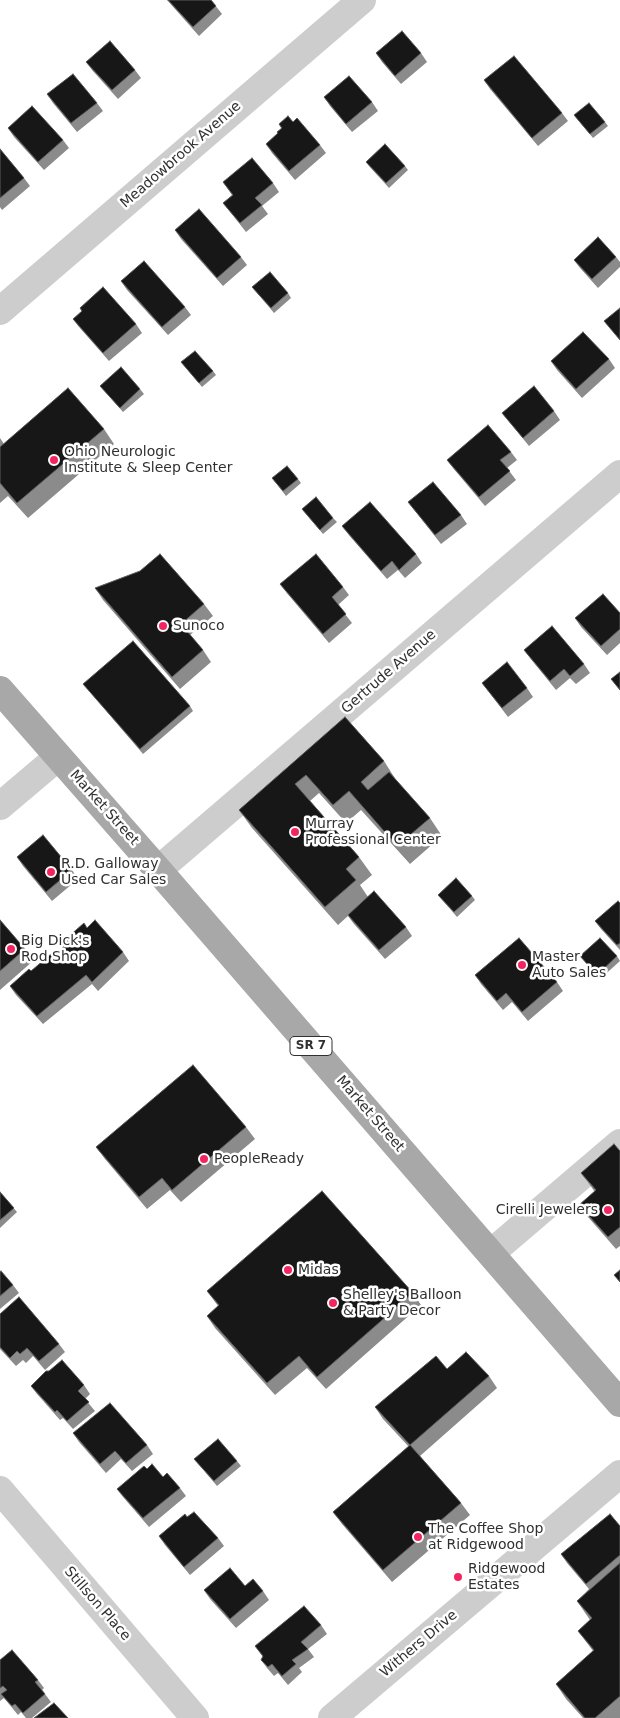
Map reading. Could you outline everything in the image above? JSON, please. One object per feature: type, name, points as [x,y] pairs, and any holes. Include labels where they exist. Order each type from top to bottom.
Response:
[{"type":"main road","name":"Market Street","points":[[0,690],[620,1403]]},
{"type":"street","name":"Meadowbrook Avenue","points":[[0,311],[362,0]]},
{"type":"street","name":"Gertrude Avenue","points":[[158,870],[620,474]]},
{"type":"street","points":[[0,806],[58,757]]},
{"type":"street","points":[[491,1253],[620,1143]]},
{"type":"street","name":"Withers Drive","points":[[332,1718],[620,1474]]},
{"type":"street","name":"Stillson Place","points":[[0,1490],[195,1718]]},
{"type":"building","points":[[168,0],[211,0],[216,6],[193,27]]},
{"type":"building","points":[[402,31],[421,53],[395,76],[376,53]]},
{"type":"building","points":[[110,41],[135,70],[112,90],[86,62]]},
{"type":"building","points":[[514,56],[562,113],[532,138],[484,80]]},
{"type":"building","points":[[73,74],[97,103],[71,123],[47,94]]},
{"type":"building","points":[[349,76],[372,102],[346,124],[324,97]]},
{"type":"building","points":[[589,103],[605,122],[590,134],[574,115]]},
{"type":"building","points":[[32,106],[63,140],[38,162],[8,128]]},
{"type":"building","points":[[288,116],[293,122],[297,118],[320,145],[289,171],[266,144],[282,128],[279,124]]},
{"type":"building","points":[[385,144],[405,166],[386,183],[366,162]]},
{"type":"building","points":[[0,149],[24,178],[0,198]]},
{"type":"building","points":[[252,158],[273,183],[255,198],[262,205],[240,223],[223,203],[233,195],[223,182]]},
{"type":"building","points":[[199,209],[241,257],[217,278],[175,230]]},
{"type":"building","points":[[598,237],[616,257],[592,279],[574,260]]},
{"type":"building","points":[[144,261],[185,307],[162,327],[121,281]]},
{"type":"building","points":[[270,272],[288,293],[271,308],[252,287]]},
{"type":"building","points":[[103,287],[136,324],[103,353],[73,319],[82,311],[80,308]]},
{"type":"building","points":[[620,308],[620,340],[604,321]]},
{"type":"building","points":[[583,332],[609,359],[576,389],[551,361]]},
{"type":"building","points":[[195,351],[213,371],[199,383],[181,362]]},
{"type":"building","points":[[121,367],[140,389],[120,408],[100,386]]},
{"type":"building","points":[[534,386],[554,411],[523,438],[502,413]]},
{"type":"building","name":"Ohio Neurologic Institute & Sleep Center","points":[[68,388],[104,429],[17,503],[0,483],[0,447]]},
{"type":"building","points":[[488,425],[511,452],[500,460],[510,471],[479,497],[447,460]]},
{"type":"building","points":[[287,466],[298,479],[283,491],[272,478]]},
{"type":"building","points":[[433,482],[461,515],[435,535],[408,502]]},
{"type":"building","points":[[316,497],[333,518],[320,530],[302,509]]},
{"type":"building","points":[[370,502],[416,554],[399,570],[392,561],[381,571],[342,526]]},
{"type":"building","name":"Sunoco","points":[[160,554],[204,604],[181,624],[203,650],[172,677],[95,588],[140,571]]},
{"type":"building","points":[[316,554],[343,587],[332,597],[346,614],[323,634],[280,584]]},
{"type":"building","points":[[603,594],[620,613],[620,629],[601,646],[575,618]]},
{"type":"building","points":[[552,626],[584,664],[570,676],[564,669],[550,681],[524,650]]},
{"type":"building","name":"Sunoco","points":[[133,641],[190,706],[140,749],[83,684]]},
{"type":"building","points":[[507,662],[527,688],[502,708],[482,683]]},
{"type":"building","points":[[620,672],[620,690],[611,679]]},
{"type":"building","name":"Murray Professional Center","points":[[345,717],[384,761],[361,782],[368,790],[389,772],[430,818],[397,846],[349,791],[333,805],[306,775],[295,784],[359,857],[346,869],[356,880],[325,907],[239,810]]},
{"type":"building","name":"R.D. Galloway Used Car Sales","points":[[43,835],[72,870],[46,892],[17,857]]},
{"type":"building","points":[[456,878],[472,896],[454,912],[438,895]]},
{"type":"building","points":[[374,891],[406,927],[379,950],[348,915]]},
{"type":"building","points":[[618,901],[620,903],[620,943],[617,945],[595,921]]},
{"type":"building","points":[[0,920],[25,949],[0,971]]},
{"type":"building","points":[[95,920],[123,952],[92,982],[86,975],[37,1016],[10,986],[29,969],[31,971],[51,954],[57,962],[67,953],[60,944],[84,923],[87,928]]},
{"type":"building","name":"Master Auto Sales","points":[[519,938],[557,982],[522,1012],[506,993],[497,1001],[475,975]]},
{"type":"building","points":[[600,938],[617,956],[597,975],[580,956]]},
{"type":"building","points":[[193,1065],[246,1127],[172,1190],[162,1178],[139,1197],[96,1147]]},
{"type":"building","name":"Cirelli Jewelers","points":[[614,1144],[620,1151],[620,1227],[608,1237],[579,1205],[596,1190],[581,1173]]},
{"type":"building","points":[[322,1191],[413,1293],[317,1377],[299,1356],[267,1383],[207,1316],[219,1305],[207,1291]]},
{"type":"building","points":[[0,1192],[14,1208],[0,1220]]},
{"type":"building","points":[[620,1270],[620,1282],[614,1275]]},
{"type":"building","points":[[0,1272],[13,1285],[0,1296]]},
{"type":"building","points":[[19,1297],[59,1344],[39,1361],[27,1348],[20,1354],[17,1351],[10,1358],[0,1347],[0,1314]]},
{"type":"building","points":[[466,1352],[489,1376],[410,1445],[375,1407],[436,1356],[447,1369]]},
{"type":"building","points":[[62,1360],[84,1385],[78,1391],[89,1402],[67,1421],[57,1410],[55,1412],[31,1386],[46,1371],[49,1371]]},
{"type":"building","points":[[110,1403],[147,1445],[126,1463],[115,1451],[100,1464],[73,1433]]},
{"type":"building","points":[[218,1439],[237,1461],[214,1481],[194,1459]]},
{"type":"building","points":[[410,1445],[461,1503],[383,1570],[333,1512]]},
{"type":"building","points":[[152,1464],[163,1477],[167,1473],[180,1488],[143,1518],[117,1489],[144,1466],[147,1469]]},
{"type":"building","points":[[194,1512],[218,1538],[184,1567],[159,1536],[185,1514],[187,1517]]},
{"type":"building","points":[[610,1514],[620,1526],[620,1555],[586,1584],[561,1554]]},
{"type":"building","points":[[620,1563],[620,1696],[595,1718],[585,1718],[556,1684],[594,1650],[578,1631],[592,1618],[577,1601]]},
{"type":"building","points":[[230,1568],[245,1586],[253,1579],[263,1591],[230,1619],[204,1590]]},
{"type":"building","points":[[304,1606],[321,1625],[301,1642],[308,1649],[292,1660],[296,1664],[282,1676],[272,1664],[268,1667],[261,1660],[263,1656],[255,1646]]},
{"type":"building","points":[[12,1650],[38,1680],[35,1682],[45,1694],[23,1713],[15,1704],[12,1706],[1,1694],[7,1690],[3,1686],[0,1688],[0,1660]]},
{"type":"building","points":[[54,1703],[68,1718],[34,1718]]},
{"type":"place","name":"Ohio Neurologic Institute & Sleep Center","points":[[54,460]]},
{"type":"place","name":"Sunoco","points":[[163,626]]},
{"type":"place","name":"Murray Professional Center","points":[[295,832]]},
{"type":"place","name":"R.D. Galloway Used Car Sales","points":[[51,872]]},
{"type":"place","name":"Big Dick's Rod Shop","points":[[11,949]]},
{"type":"place","name":"Master Auto Sales","points":[[522,965]]},
{"type":"place","name":"PeopleReady","points":[[204,1159]]},
{"type":"place","name":"Cirelli Jewelers","points":[[608,1210]]},
{"type":"place","name":"Midas","points":[[288,1270]]},
{"type":"place","name":"Shelley's Balloon & Party Decor","points":[[333,1303]]},
{"type":"place","name":"The Coffee Shop at Ridgewood","points":[[418,1537]]},
{"type":"place","name":"Ridgewood Estates","points":[[458,1577]]}]
